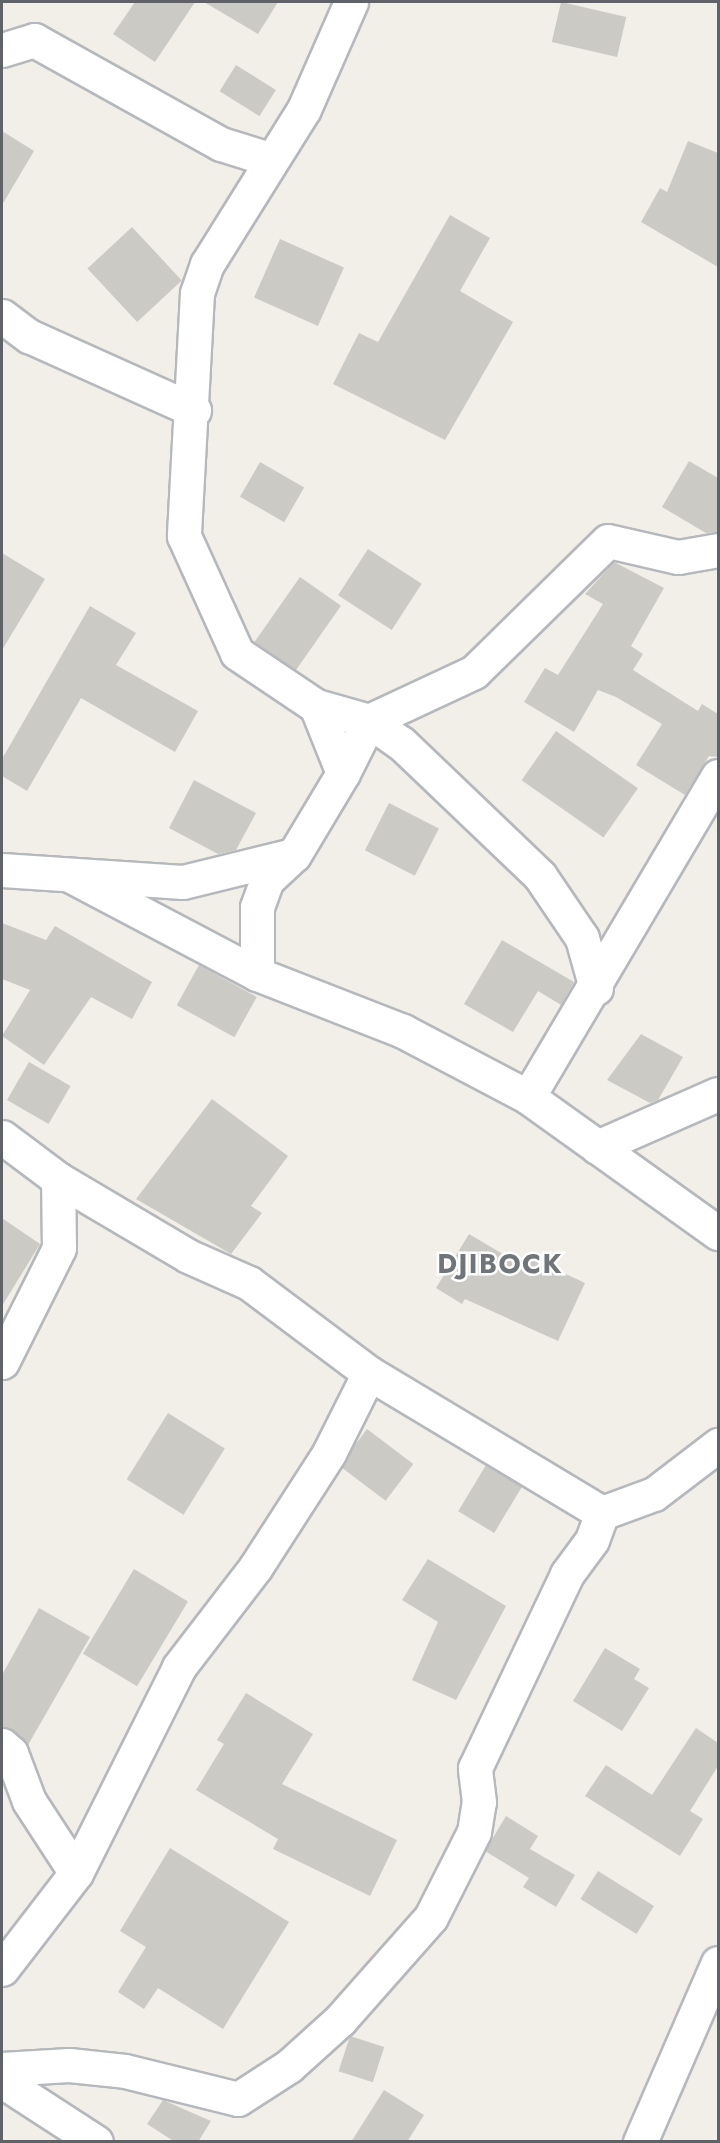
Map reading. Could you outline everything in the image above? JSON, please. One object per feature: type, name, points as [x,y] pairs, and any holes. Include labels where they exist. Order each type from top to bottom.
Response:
[{"type":"street","points":[[351,2],[304,109],[207,264],[197,293],[194,410],[184,536],[237,653],[316,706],[369,721],[401,743],[540,876],[582,938],[596,988]]},
{"type":"street","points":[[2,50],[34,40],[42,43],[221,144],[272,160]]},
{"type":"street","points":[[2,316],[29,336],[194,410]]},
{"type":"street","points":[[256,974],[257,907],[267,880],[294,855],[343,773],[369,721],[474,672],[608,541],[678,557],[718,550]]},
{"type":"street","points":[[316,706],[343,773]]},
{"type":"street","points":[[528,1097],[596,988],[718,776]]},
{"type":"street","points":[[2,870],[73,877],[183,882],[294,855]]},
{"type":"street","points":[[73,877],[256,974],[393,1026],[528,1097],[718,1233]]},
{"type":"street","points":[[597,1147],[718,1094]]},
{"type":"street","points":[[2,1137],[58,1179],[188,1256],[249,1283],[369,1373],[602,1513]]},
{"type":"street","points":[[2,1362],[59,1248],[58,1179]]},
{"type":"street","points":[[2,1969],[76,1873],[179,1667],[255,1568],[328,1453],[369,1373]]},
{"type":"street","points":[[2,2069],[69,2065],[125,2071],[238,2099],[290,2066],[340,2020],[431,1917],[474,1832],[479,1802],[474,1768],[567,1574],[592,1540],[602,1513],[654,1494],[718,1445]]},
{"type":"street","points":[[2,1745],[11,1753],[29,1801],[76,1873]]},
{"type":"street","points":[[640,2142],[718,1963]]},
{"type":"street","points":[[2,2081],[96,2142]]},
{"type":"building","points":[[135,2],[195,2],[155,62],[113,34]]},
{"type":"building","points":[[204,2],[278,2],[258,34]]},
{"type":"building","points":[[561,2],[626,17],[617,57],[552,42]]},
{"type":"building","points":[[236,65],[276,90],[259,116],[220,91]]},
{"type":"building","points":[[2,131],[34,151],[2,205]]},
{"type":"building","points":[[688,141],[718,153],[718,267],[641,222],[660,188],[667,192]]},
{"type":"building","points":[[450,215],[490,238],[460,291],[513,322],[445,440],[333,384],[359,333],[378,342]]},
{"type":"building","points":[[132,227],[182,280],[137,322],[87,269]]},
{"type":"building","points":[[280,239],[344,267],[318,326],[254,297]]},
{"type":"building","points":[[689,461],[718,478],[718,532],[706,533],[662,507]]},
{"type":"building","points":[[260,462],[304,488],[284,522],[240,497]]},
{"type":"building","points":[[368,549],[422,584],[392,630],[338,595]]},
{"type":"building","points":[[2,553],[45,579],[2,650]]},
{"type":"building","points":[[614,562],[664,588],[631,646],[643,654],[633,670],[698,711],[702,704],[718,714],[718,757],[709,756],[685,795],[636,765],[662,724],[616,697],[598,690],[574,732],[524,702],[545,668],[558,675],[603,604],[585,594]]},
{"type":"building","points":[[300,577],[341,606],[296,670],[255,642]]},
{"type":"building","points":[[90,606],[136,633],[116,665],[198,711],[175,752],[81,698],[27,791],[2,776],[2,759]]},
{"type":"building","points":[[556,731],[638,788],[604,838],[522,780]]},
{"type":"building","points":[[194,780],[256,813],[236,850],[218,854],[169,828]]},
{"type":"building","points":[[389,803],[439,828],[415,876],[365,850]]},
{"type":"building","points":[[2,923],[46,940],[55,926],[152,982],[132,1019],[91,997],[44,1065],[2,1036],[30,990],[2,979]]},
{"type":"building","points":[[502,940],[574,982],[561,1005],[538,991],[513,1032],[464,1004]]},
{"type":"building","points":[[199,965],[257,997],[234,1037],[177,1005]]},
{"type":"building","points":[[641,1034],[683,1057],[658,1100],[650,1103],[607,1080]]},
{"type":"building","points":[[29,1062],[71,1086],[49,1124],[7,1100]]},
{"type":"building","points":[[212,1099],[288,1156],[251,1206],[262,1213],[231,1254],[136,1199]]},
{"type":"building","points":[[2,1218],[40,1244],[2,1306]]},
{"type":"building","points":[[469,1234],[525,1267],[530,1257],[585,1283],[558,1341],[465,1299],[462,1304],[436,1288]]},
{"type":"building","points":[[168,1413],[225,1449],[183,1515],[127,1479]]},
{"type":"building","points":[[367,1429],[413,1464],[386,1501],[339,1466]]},
{"type":"building","points":[[486,1465],[522,1487],[494,1533],[458,1511]]},
{"type":"building","points":[[428,1559],[506,1606],[456,1700],[412,1680],[438,1622],[402,1600]]},
{"type":"building","points":[[134,1569],[188,1601],[137,1686],[83,1654]]},
{"type":"building","points":[[39,1608],[90,1637],[28,1745],[2,1727],[2,1675]]},
{"type":"building","points":[[605,1648],[640,1669],[634,1679],[649,1688],[622,1731],[573,1701]]},
{"type":"building","points":[[246,1693],[313,1734],[282,1784],[397,1840],[370,1896],[273,1849],[278,1839],[196,1790],[224,1744],[217,1740]]},
{"type":"building","points":[[696,1728],[718,1743],[718,1766],[690,1811],[703,1819],[680,1856],[585,1796],[606,1765],[652,1795]]},
{"type":"building","points":[[506,1816],[538,1836],[530,1849],[575,1875],[556,1907],[523,1887],[529,1878],[485,1851]]},
{"type":"building","points":[[170,1848],[289,1922],[223,2029],[158,1988],[144,2009],[118,1992],[146,1947],[120,1931]]},
{"type":"building","points":[[598,1871],[654,1906],[636,1934],[581,1899]]},
{"type":"building","points":[[350,2036],[384,2047],[373,2082],[339,2071]]},
{"type":"building","points":[[384,2090],[424,2115],[407,2142],[351,2142]]},
{"type":"building","points":[[163,2100],[211,2121],[198,2142],[175,2142],[147,2124]]},
{"type":"district","name":"DJIBOCK","points":[[500,1264]]}]
